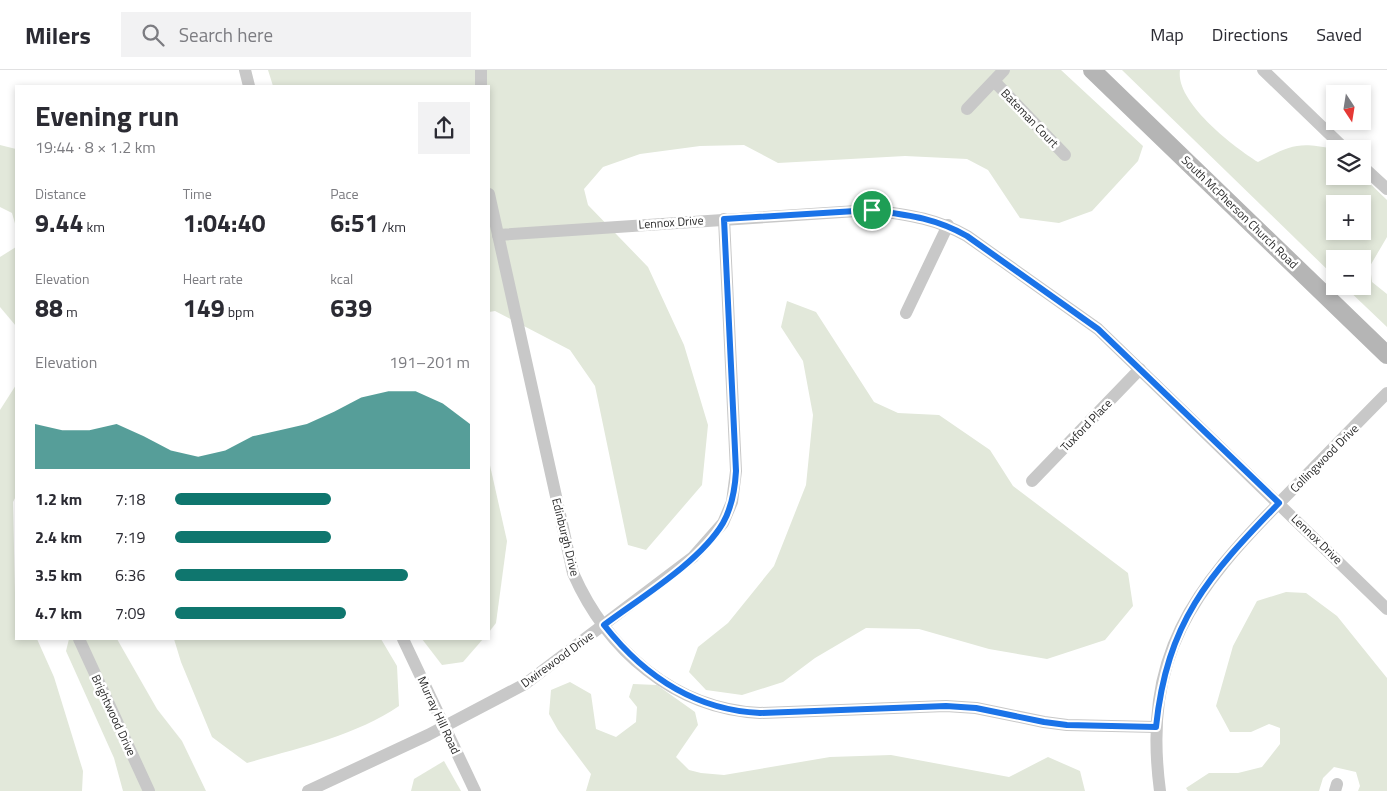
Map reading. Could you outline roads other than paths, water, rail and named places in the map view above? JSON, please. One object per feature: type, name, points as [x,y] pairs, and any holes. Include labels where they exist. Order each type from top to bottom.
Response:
[{"type":"main road","name":"South McPherson Church Road","points":[[1092,70],[1387,355]]},
{"type":"street","points":[[246,70],[249,85]]},
{"type":"street","points":[[481,70],[481,85]]},
{"type":"street","points":[[967,108],[1004,70]]},
{"type":"street","points":[[1263,70],[1336,140]]},
{"type":"street","name":"Bateman Court","points":[[994,81],[1066,154]]},
{"type":"street","points":[[1371,174],[1387,189]]},
{"type":"street","name":"Edinburgh Drive","points":[[490,199],[569,558],[583,594],[604,625],[626,650],[667,684],[700,702],[737,712],[760,713],[946,706],[976,708],[1067,725],[1156,727]]},
{"type":"street","name":"Lennox Drive","points":[[498,235],[872,210],[918,216],[948,225],[967,236],[1086,319],[1387,608]]},
{"type":"street","name":"Dwirewood Drive","points":[[444,726],[525,684],[694,557],[723,523],[732,502],[736,471],[724,219]]},
{"type":"street","points":[[906,312],[948,225]]},
{"type":"street","name":"Tuxford Place","points":[[1032,481],[1140,369]]},
{"type":"street","name":"Collingwood Drive","points":[[1160,791],[1156,727],[1164,674],[1173,645],[1190,610],[1229,554],[1387,393]]},
{"type":"street","name":"Brightwood Drive","points":[[79,640],[149,791]]},
{"type":"street","name":"Murray Hill Road","points":[[402,640],[475,791]]},
{"type":"street","points":[[308,791],[444,726]]}]
